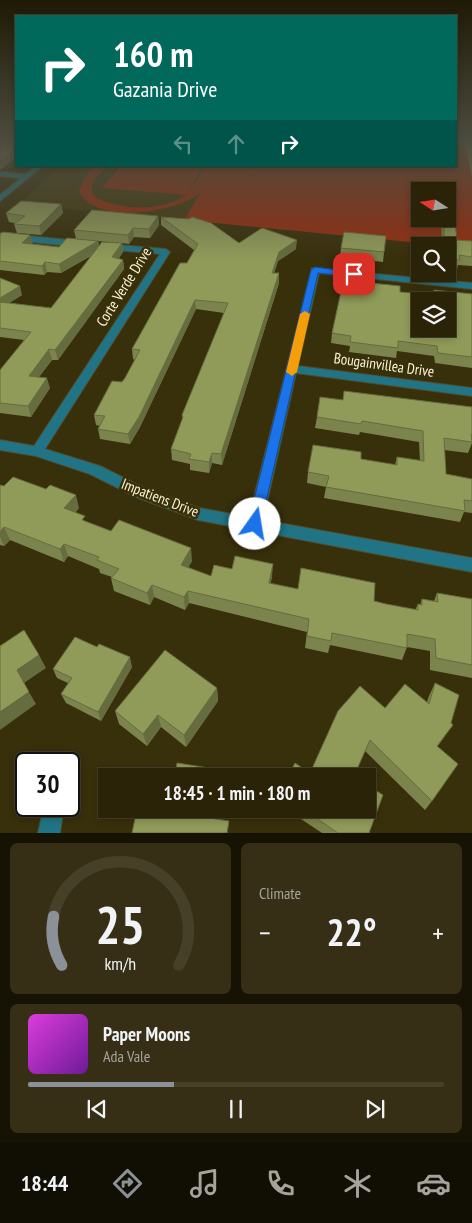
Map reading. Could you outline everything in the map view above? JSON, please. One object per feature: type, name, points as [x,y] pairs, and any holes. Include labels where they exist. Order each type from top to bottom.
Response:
[{"type":"street","points":[[0,199],[21,182]]},
{"type":"street","name":"Corte Verde Drive","points":[[0,236],[166,252],[37,451]]},
{"type":"street","points":[[255,524],[315,270],[472,286]]},
{"type":"street","name":"Bougainvillea Drive","points":[[293,368],[472,392]]},
{"type":"street","name":"Impatiens Drive","points":[[0,445],[37,451],[95,470],[141,493],[198,514],[472,565]]},
{"type":"street","points":[[50,833],[52,817]]},
{"type":"shaded area","points":[[43,182],[472,182],[472,248],[456,246],[456,237],[411,237],[411,242],[19,204]]},
{"type":"shaded area","points":[[83,182],[94,182],[92,191],[94,196],[104,201],[127,207],[153,207],[176,201],[186,195],[195,182],[472,182],[472,248],[456,246],[456,237],[411,237],[411,242],[184,220],[201,192],[174,206],[137,213],[101,209],[88,202],[79,191]]},
{"type":"shaded area","points":[[107,182],[194,182],[186,195],[102,188]]},
{"type":"building","points":[[21,201],[61,204],[39,226],[14,224],[25,216],[6,213]]},
{"type":"building","points":[[92,210],[158,216],[149,229],[133,228],[128,235],[74,230]]},
{"type":"building","points":[[161,217],[189,219],[192,217],[211,223],[239,243],[262,228],[297,240],[279,252],[272,273],[279,273],[221,454],[212,453],[209,462],[189,459],[191,454],[171,449],[183,417],[182,415],[228,303],[195,300],[139,417],[128,434],[98,429],[105,416],[94,415],[112,381],[122,382],[125,378],[140,350],[132,349],[180,263],[187,263],[198,244]]},
{"type":"building","points":[[444,228],[456,228],[457,240],[472,241],[472,257],[459,255],[460,260],[456,260],[456,237],[444,237]]},
{"type":"building","points":[[3,232],[30,235],[22,243],[59,247],[67,238],[98,241],[59,264],[45,262],[42,266],[0,261],[0,234]]},
{"type":"building","points":[[344,232],[386,236],[384,252],[341,248]]},
{"type":"building","points":[[102,242],[122,243],[112,257],[123,260],[55,350],[49,349],[29,376],[47,378],[28,406],[0,403],[0,370],[31,332],[0,328],[0,302],[51,308]]},
{"type":"building","points":[[0,278],[20,286],[0,298]]},
{"type":"building","points":[[351,281],[400,286],[400,292],[411,293],[411,337],[456,337],[456,292],[472,294],[472,357],[438,353],[437,346],[398,341],[398,348],[350,342],[351,336],[332,333],[342,287],[350,288]]},
{"type":"building","points":[[434,290],[453,292],[434,292]]},
{"type":"building","points":[[344,391],[472,407],[472,442],[444,438],[446,474],[472,479],[472,501],[464,500],[465,511],[326,487],[329,476],[308,472],[313,445],[361,452],[361,459],[397,465],[397,457],[424,461],[423,431],[362,421],[361,424],[317,417],[320,397],[343,400]]},
{"type":"building","points":[[13,477],[46,489],[50,485],[76,495],[64,508],[85,516],[82,520],[111,531],[119,520],[191,548],[181,565],[211,576],[214,565],[232,569],[235,556],[273,564],[269,583],[298,589],[301,568],[375,583],[374,601],[418,610],[418,604],[422,605],[422,599],[438,602],[437,593],[472,599],[472,665],[436,658],[435,639],[407,634],[407,648],[332,633],[331,641],[307,636],[309,619],[188,591],[184,597],[152,585],[147,593],[111,578],[119,569],[97,560],[99,557],[64,544],[60,549],[4,527],[0,532],[0,485],[4,486]]},
{"type":"building","points":[[24,630],[39,655],[17,670],[29,692],[0,712],[0,646]]},
{"type":"building","points":[[75,637],[97,647],[99,644],[130,657],[98,712],[61,694],[72,678],[53,669]]},
{"type":"building","points":[[165,650],[217,688],[184,735],[158,715],[143,734],[115,711]]},
{"type":"building","points":[[435,683],[459,695],[451,723],[453,725],[437,746],[458,764],[432,801],[370,740],[358,768],[312,768],[338,711],[360,686],[385,708],[405,684],[429,704]]},
{"type":"building","points":[[177,763],[210,768],[176,768]]},
{"type":"building","points":[[295,763],[302,768],[292,768]]},
{"type":"building","points":[[376,790],[383,795],[376,814]]},
{"type":"building","points":[[135,818],[209,818],[229,821],[227,833],[132,833]]},
{"type":"building","points":[[316,818],[375,818],[369,833],[338,833]]},
{"type":"slow traffic","points":[[292,372],[305,314]]},
{"type":"route","points":[[255,524],[315,270],[354,274]]}]
